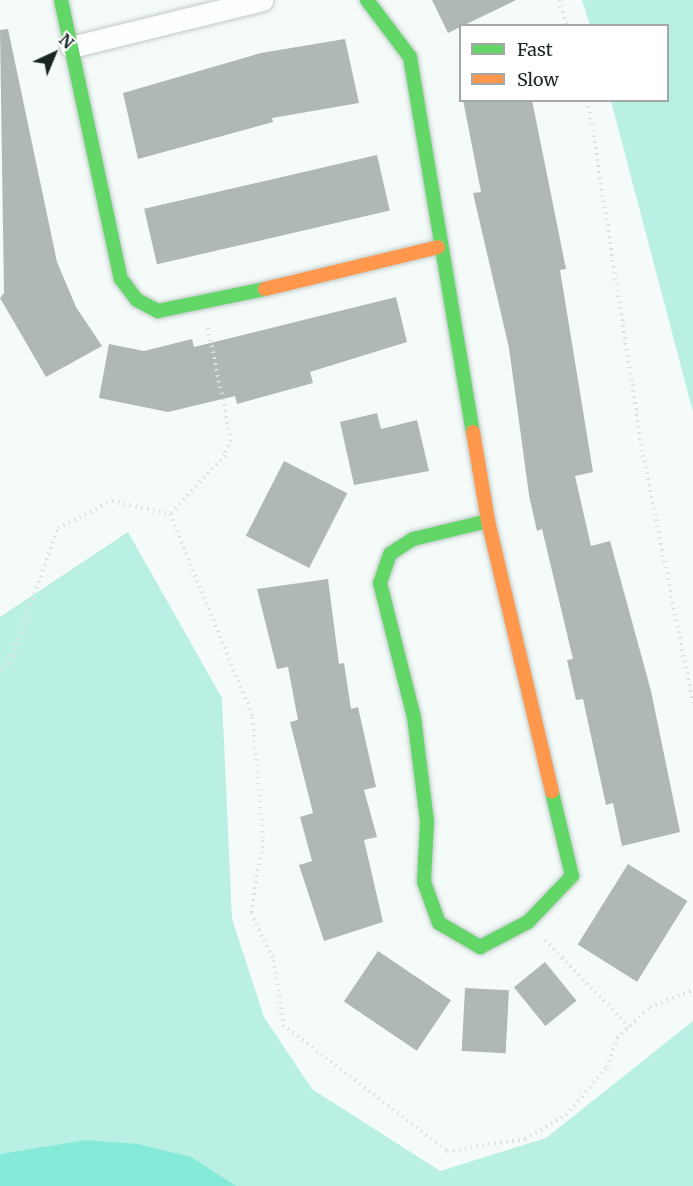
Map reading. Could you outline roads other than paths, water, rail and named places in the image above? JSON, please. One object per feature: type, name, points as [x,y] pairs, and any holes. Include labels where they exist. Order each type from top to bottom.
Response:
[{"type":"street","points":[[61,0],[121,279],[137,300],[158,311],[203,304],[438,248]]},
{"type":"street","points":[[71,47],[262,0]]},
{"type":"street","points":[[367,0],[410,57],[438,248],[488,521],[572,876],[528,922],[480,946],[439,923],[424,882],[427,822],[414,717],[380,583],[390,554],[414,539],[488,521]]}]
